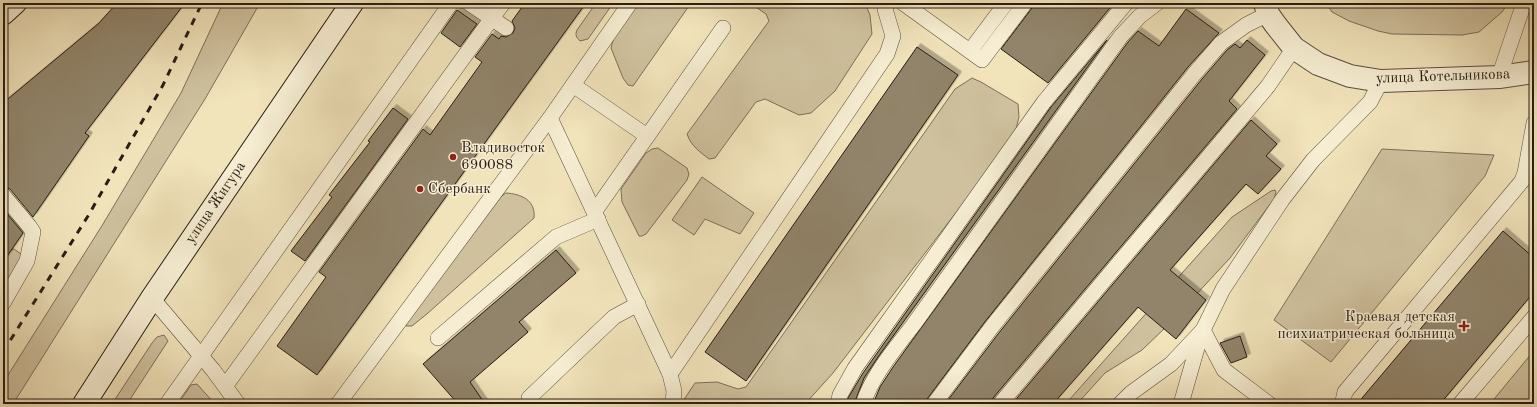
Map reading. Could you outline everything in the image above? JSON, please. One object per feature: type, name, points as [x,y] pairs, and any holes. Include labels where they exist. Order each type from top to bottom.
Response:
[{"type":"main road","points":[[3,14],[15,3]]},
{"type":"main road","name":"улица Жигура","points":[[84,404],[152,298],[352,3]]},
{"type":"main road","name":"улица Котельникова","points":[[1266,8],[1274,24],[1294,48],[1318,64],[1350,76],[1381,81],[1499,77],[1534,72]]},
{"type":"lane","points":[[167,404],[451,3]]},
{"type":"lane","points":[[469,3],[506,28]]},
{"type":"lane","points":[[226,385],[503,3]]},
{"type":"lane","points":[[338,404],[550,118],[630,3]]},
{"type":"lane","points":[[670,374],[887,54],[893,36],[885,9],[887,3]]},
{"type":"lane","points":[[903,3],[982,60],[1025,3]]},
{"type":"lane","points":[[970,51],[1006,3]]},
{"type":"lane","points":[[838,404],[840,395],[855,368],[1040,108],[1126,3]]},
{"type":"lane","points":[[863,404],[867,392],[885,363],[1121,36],[1140,16],[1157,3]]},
{"type":"lane","points":[[1499,77],[1524,3]]},
{"type":"lane","points":[[934,404],[991,328],[1195,73],[1221,43],[1266,8]]},
{"type":"lane","points":[[438,338],[556,237],[596,215],[647,136],[723,28]]},
{"type":"lane","points":[[1000,404],[1268,86],[1294,48]]},
{"type":"lane","points":[[1181,404],[1203,330],[1223,288],[1282,200],[1313,160],[1370,102],[1381,81]]},
{"type":"lane","points":[[573,85],[647,136]]},
{"type":"lane","points":[[550,118],[670,374],[674,391],[673,404]]},
{"type":"lane","points":[[1344,404],[1343,401],[1345,392],[1522,181],[1525,173],[1534,123]]},
{"type":"lane","points":[[3,195],[33,232],[28,261],[3,303]]},
{"type":"lane","points":[[152,298],[226,385],[238,404]]},
{"type":"lane","points":[[529,398],[614,316],[638,304]]},
{"type":"lane","points":[[1460,404],[1534,317]]},
{"type":"lane","points":[[1120,404],[1131,393],[1171,364],[1203,330]]},
{"type":"lane","points":[[1203,330],[1224,370],[1269,404]]},
{"type":"shaded area","points":[[223,3],[260,3],[205,99],[13,404],[3,404],[3,383],[103,224],[181,93]]},
{"type":"shaded area","points":[[596,3],[611,3],[609,9],[588,39],[580,41],[576,36],[577,30]]},
{"type":"shaded area","points":[[638,3],[691,3],[633,86],[628,85],[623,78],[611,48],[614,37]]},
{"type":"shaded area","points":[[750,3],[865,3],[870,15],[872,34],[835,91],[811,113],[799,115],[765,99],[756,102],[715,158],[709,159],[693,145],[687,134],[769,21],[766,14]]},
{"type":"shaded area","points":[[1326,3],[1508,3],[1502,12],[1479,32],[1462,35],[1392,34],[1378,31],[1349,21],[1332,12]]},
{"type":"shaded area","points":[[972,78],[1018,104],[1019,117],[1014,137],[833,373],[805,404],[681,404],[695,383],[717,382],[738,389],[746,387],[955,89]]},
{"type":"shaded area","points":[[658,148],[687,168],[689,174],[687,180],[646,234],[639,236],[622,202],[621,189],[646,153],[652,149]]},
{"type":"shaded area","points":[[1382,149],[1494,155],[1485,176],[1331,362],[1274,320]]},
{"type":"shaded area","points":[[702,177],[754,213],[740,234],[705,219],[694,235],[672,220]]},
{"type":"shaded area","points":[[1275,190],[1276,192],[1274,199],[1230,258],[1167,326],[1142,350],[1105,373],[1077,404],[1068,404],[1069,400],[1232,217],[1271,191]]},
{"type":"shaded area","points":[[506,193],[517,195],[530,202],[533,207],[534,218],[428,313],[412,326],[406,326],[404,322],[499,198]]},
{"type":"shaded area","points":[[14,249],[21,254],[21,259],[3,291],[3,254]]},
{"type":"shaded area","points":[[164,335],[168,341],[127,404],[112,404],[152,343],[157,337]]},
{"type":"shaded area","points":[[1534,350],[1534,404],[1490,404],[1532,353]]},
{"type":"shaded area","points":[[197,384],[215,404],[178,404],[191,385]]},
{"type":"building","points":[[117,3],[185,3],[85,133],[89,136],[33,217],[10,189],[3,186],[3,103],[98,24]]},
{"type":"building","points":[[525,3],[586,3],[317,375],[277,346],[326,277],[319,272],[423,129],[430,135],[482,62],[475,57],[492,34],[499,39],[501,36],[506,37],[513,33],[515,28],[512,21]]},
{"type":"building","points":[[1034,3],[1114,3],[1048,83],[1001,49],[1032,8]]},
{"type":"building","points":[[1186,9],[1219,33],[1188,67],[984,323],[927,399],[925,404],[873,404],[880,387],[893,367],[1128,42],[1138,31],[1159,46]]},
{"type":"building","points":[[457,10],[477,24],[460,47],[441,33]]},
{"type":"building","points":[[1107,40],[878,357],[864,378],[854,404],[847,404],[848,398],[863,373],[1051,107]]},
{"type":"building","points":[[1247,40],[1265,55],[1229,101],[1237,109],[993,398],[991,404],[945,404],[998,334],[1202,79],[1227,50],[1235,44],[1240,48]]},
{"type":"building","points":[[917,47],[958,75],[746,381],[705,352]]},
{"type":"building","points":[[393,108],[408,119],[305,261],[291,251],[332,197],[329,195],[370,142],[368,141]]},
{"type":"building","points":[[1251,120],[1277,144],[1266,156],[1281,169],[1258,194],[1246,184],[1170,270],[1206,300],[1176,339],[1138,307],[1053,404],[1012,404]]},
{"type":"building","points":[[3,209],[23,233],[3,262]]},
{"type":"building","name":"Краевая детская психиатрическая больница","points":[[1503,231],[1534,258],[1534,292],[1440,404],[1357,404]]},
{"type":"building","points":[[556,250],[576,273],[519,322],[528,332],[470,382],[485,404],[458,404],[423,364]]},
{"type":"building","points":[[1240,336],[1247,357],[1231,363],[1220,343]]},
{"type":"railway","points":[[3,352],[88,216],[163,85],[202,3]]},
{"type":"place","name":"Владивосток 690088","points":[[453,157]]},
{"type":"place","name":"Сбербанк","points":[[420,189]]},
{"type":"place","name":"Краевая детская психиатрическая больница","points":[[1464,326]]}]
